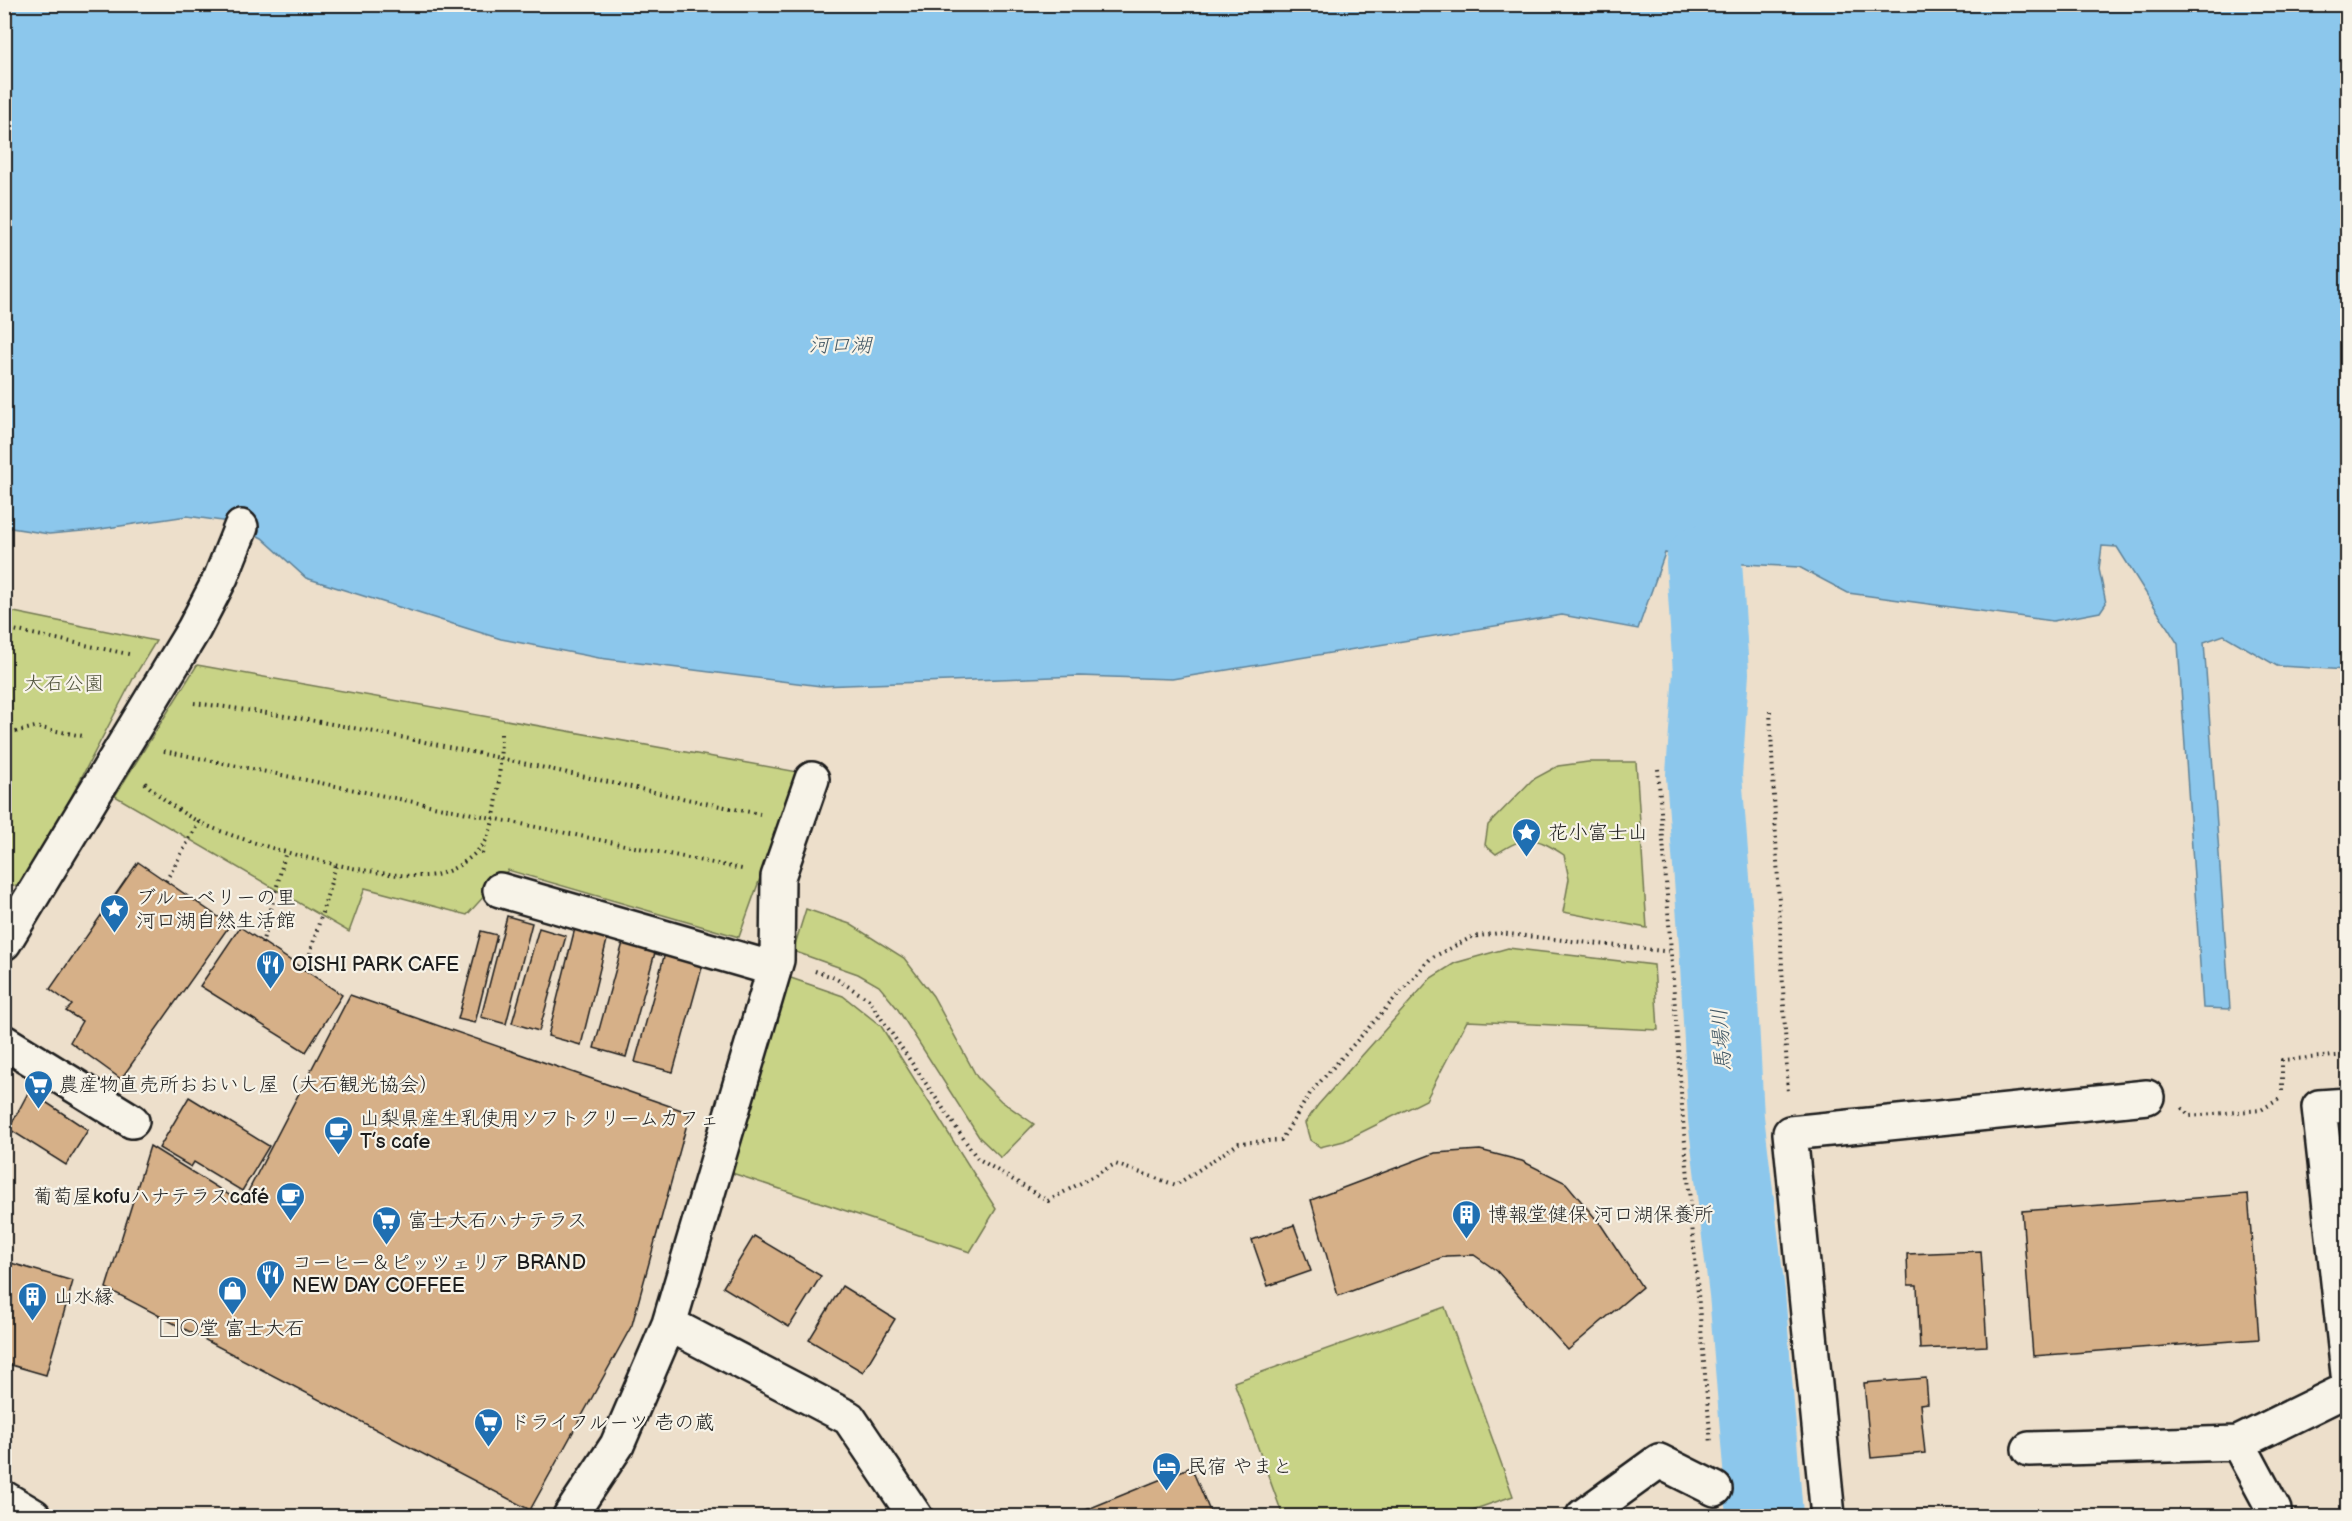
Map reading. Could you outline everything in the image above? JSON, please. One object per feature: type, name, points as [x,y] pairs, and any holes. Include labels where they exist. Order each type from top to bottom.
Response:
[{"type":"street","points":[[4,943],[152,698],[221,577],[241,527]]},
{"type":"street","points":[[570,1516],[617,1445],[669,1324],[776,965],[778,877],[812,779]]},
{"type":"street","points":[[500,890],[776,965]]},
{"type":"street","points":[[4,1042],[132,1121]]},
{"type":"street","points":[[1828,1516],[1790,1133],[2147,1097]]},
{"type":"street","points":[[2348,1105],[2319,1107],[2348,1374]]},
{"type":"street","points":[[669,1324],[849,1418],[915,1516]]},
{"type":"street","points":[[2029,1449],[2238,1443],[2348,1389]]},
{"type":"street","points":[[2238,1443],[2274,1510],[2274,1516]]},
{"type":"street","points":[[1583,1516],[1659,1461],[1715,1489]]},
{"type":"street","points":[[4,1498],[34,1516]]},
{"type":"path","points":[[4,628],[172,663]]},
{"type":"path","points":[[152,698],[234,707],[385,732],[632,789],[797,821]]},
{"type":"path","points":[[1770,711],[1790,1133]]},
{"type":"path","points":[[4,735],[35,727],[120,750],[494,817],[778,877]]},
{"type":"path","points":[[120,750],[160,797],[199,822],[238,837],[286,851],[336,864],[405,876],[440,874],[466,861],[484,844],[494,817],[501,759],[501,730]]},
{"type":"path","points":[[1658,769],[1715,1489]]},
{"type":"path","points":[[166,881],[199,822]]},
{"type":"path","points":[[262,944],[286,851]]},
{"type":"path","points":[[305,971],[336,864]]},
{"type":"path","points":[[776,965],[836,978],[868,999],[977,1158],[1047,1201],[1115,1164],[1176,1185],[1239,1143],[1281,1140],[1311,1092],[1431,958],[1472,937],[1499,933],[1672,952]]},
{"type":"path","points":[[2147,1097],[2173,1097],[2189,1116],[2261,1110],[2283,1097],[2282,1060],[2348,1055]]},
{"type":"green space","name":"大石公園","points":[[4,610],[156,641],[134,677],[23,889],[5,882]]},
{"type":"green space","points":[[197,665],[798,772],[739,937],[508,870],[467,915],[365,888],[349,932],[115,796]]},
{"type":"green space","points":[[1588,762],[1636,762],[1647,928],[1563,912],[1569,879],[1564,855],[1545,844],[1530,840],[1523,841],[1496,854],[1485,845],[1488,825],[1532,780],[1558,766]]},
{"type":"green space","points":[[806,909],[850,924],[904,958],[933,996],[977,1077],[1001,1101],[1034,1124],[1001,1158],[979,1137],[897,1008],[879,986],[858,974],[793,951]]},
{"type":"green space","points":[[1508,948],[1654,965],[1658,1030],[1467,1021],[1426,1100],[1344,1141],[1320,1147],[1310,1140],[1305,1123],[1318,1105],[1431,978],[1455,963]]},
{"type":"green space","points":[[785,976],[843,996],[881,1026],[996,1209],[970,1252],[729,1172]]},
{"type":"green space","points":[[1445,1307],[1513,1496],[1455,1516],[1283,1516],[1234,1382]]},
{"type":"water","name":"河口湖","points":[[4,5],[2347,5],[2347,670],[2277,666],[2224,635],[2204,642],[2230,1009],[2203,1008],[2178,644],[2117,547],[2102,546],[2099,569],[2106,603],[2100,612],[2053,621],[1848,593],[1799,567],[1704,562],[1665,553],[1638,629],[1562,615],[1172,679],[1079,676],[821,686],[599,658],[501,639],[306,578],[262,538],[229,522],[187,516],[94,530],[49,534],[5,527]]},
{"type":"building","points":[[138,862],[230,925],[121,1079],[70,1042],[82,1021],[66,1011],[72,1005],[50,989]]},
{"type":"building","points":[[507,916],[532,923],[506,1024],[481,1017]]},
{"type":"building","points":[[576,924],[609,932],[581,1045],[548,1036]]},
{"type":"building","name":"OISHI PARK CAFE","points":[[240,927],[342,995],[306,1052],[200,986]]},
{"type":"building","points":[[539,928],[566,936],[539,1031],[512,1023]]},
{"type":"building","points":[[481,931],[497,935],[475,1023],[458,1019]]},
{"type":"building","points":[[624,939],[656,949],[626,1057],[594,1048]]},
{"type":"building","points":[[665,953],[703,964],[673,1072],[635,1062]]},
{"type":"building","name":"富士大石ハナテラス","points":[[350,995],[690,1113],[632,1325],[530,1510],[106,1288],[150,1146],[242,1203]]},
{"type":"building","name":"農産物直売所おおいし屋（大石観光協会）","points":[[29,1091],[88,1130],[66,1165],[9,1129]]},
{"type":"building","points":[[189,1097],[269,1146],[242,1191],[194,1162],[191,1167],[159,1148]]},
{"type":"building","name":"博報堂健保 河口湖保養所","points":[[1480,1150],[1522,1161],[1566,1183],[1601,1225],[1642,1287],[1568,1350],[1497,1271],[1474,1255],[1446,1256],[1338,1296],[1311,1200],[1435,1153]]},
{"type":"building","points":[[2248,1194],[2259,1339],[2033,1356],[2022,1211]]},
{"type":"building","points":[[1294,1225],[1311,1271],[1268,1286],[1252,1240]]},
{"type":"building","points":[[754,1236],[821,1276],[789,1327],[723,1287]]},
{"type":"building","points":[[1981,1251],[1987,1346],[1920,1349],[1917,1285],[1908,1285],[1907,1254]]},
{"type":"building","name":"山水縁","points":[[4,1261],[73,1281],[46,1375],[4,1363]]},
{"type":"building","points":[[842,1286],[895,1319],[863,1372],[809,1340]]},
{"type":"building","points":[[1926,1378],[1928,1403],[1920,1404],[1925,1453],[1871,1458],[1864,1383]]},
{"type":"building","name":"民宿 やまと","points":[[1191,1467],[1212,1516],[1071,1516]]},
{"type":"waterway","name":"馬場川","points":[[1704,562],[1711,673],[1704,775],[1717,944],[1726,1118],[1747,1293],[1765,1516]]},
{"type":"place","name":"花小富士山","points":[[1527,858]]},
{"type":"place","name":"ブルーベリーの里 河口湖自然生活館","points":[[115,934]]},
{"type":"place","name":"OISHI PARK CAFE","points":[[271,990]]},
{"type":"place","name":"農産物直売所おおいし屋（大石観光協会）","points":[[38,1110]]},
{"type":"place","name":"山梨県産生乳使用ソフトクリームカフェ T’s cafe","points":[[339,1156]]},
{"type":"place","name":"葡萄屋kofuハナテラスcafé","points":[[290,1222]]},
{"type":"place","name":"博報堂健保 河口湖保養所","points":[[1467,1240]]},
{"type":"place","name":"富士大石ハナテラス","points":[[387,1246]]},
{"type":"place","name":"コーヒー＆ピッツェリア BRAND NEW DAY COFFEE","points":[[271,1300]]},
{"type":"place","name":"□○堂 富士大石","points":[[232,1316]]},
{"type":"place","name":"山水縁","points":[[33,1322]]},
{"type":"place","name":"ドライフルーツ 壱の蔵","points":[[489,1448]]},
{"type":"place","name":"民宿 やまと","points":[[1166,1492]]}]
